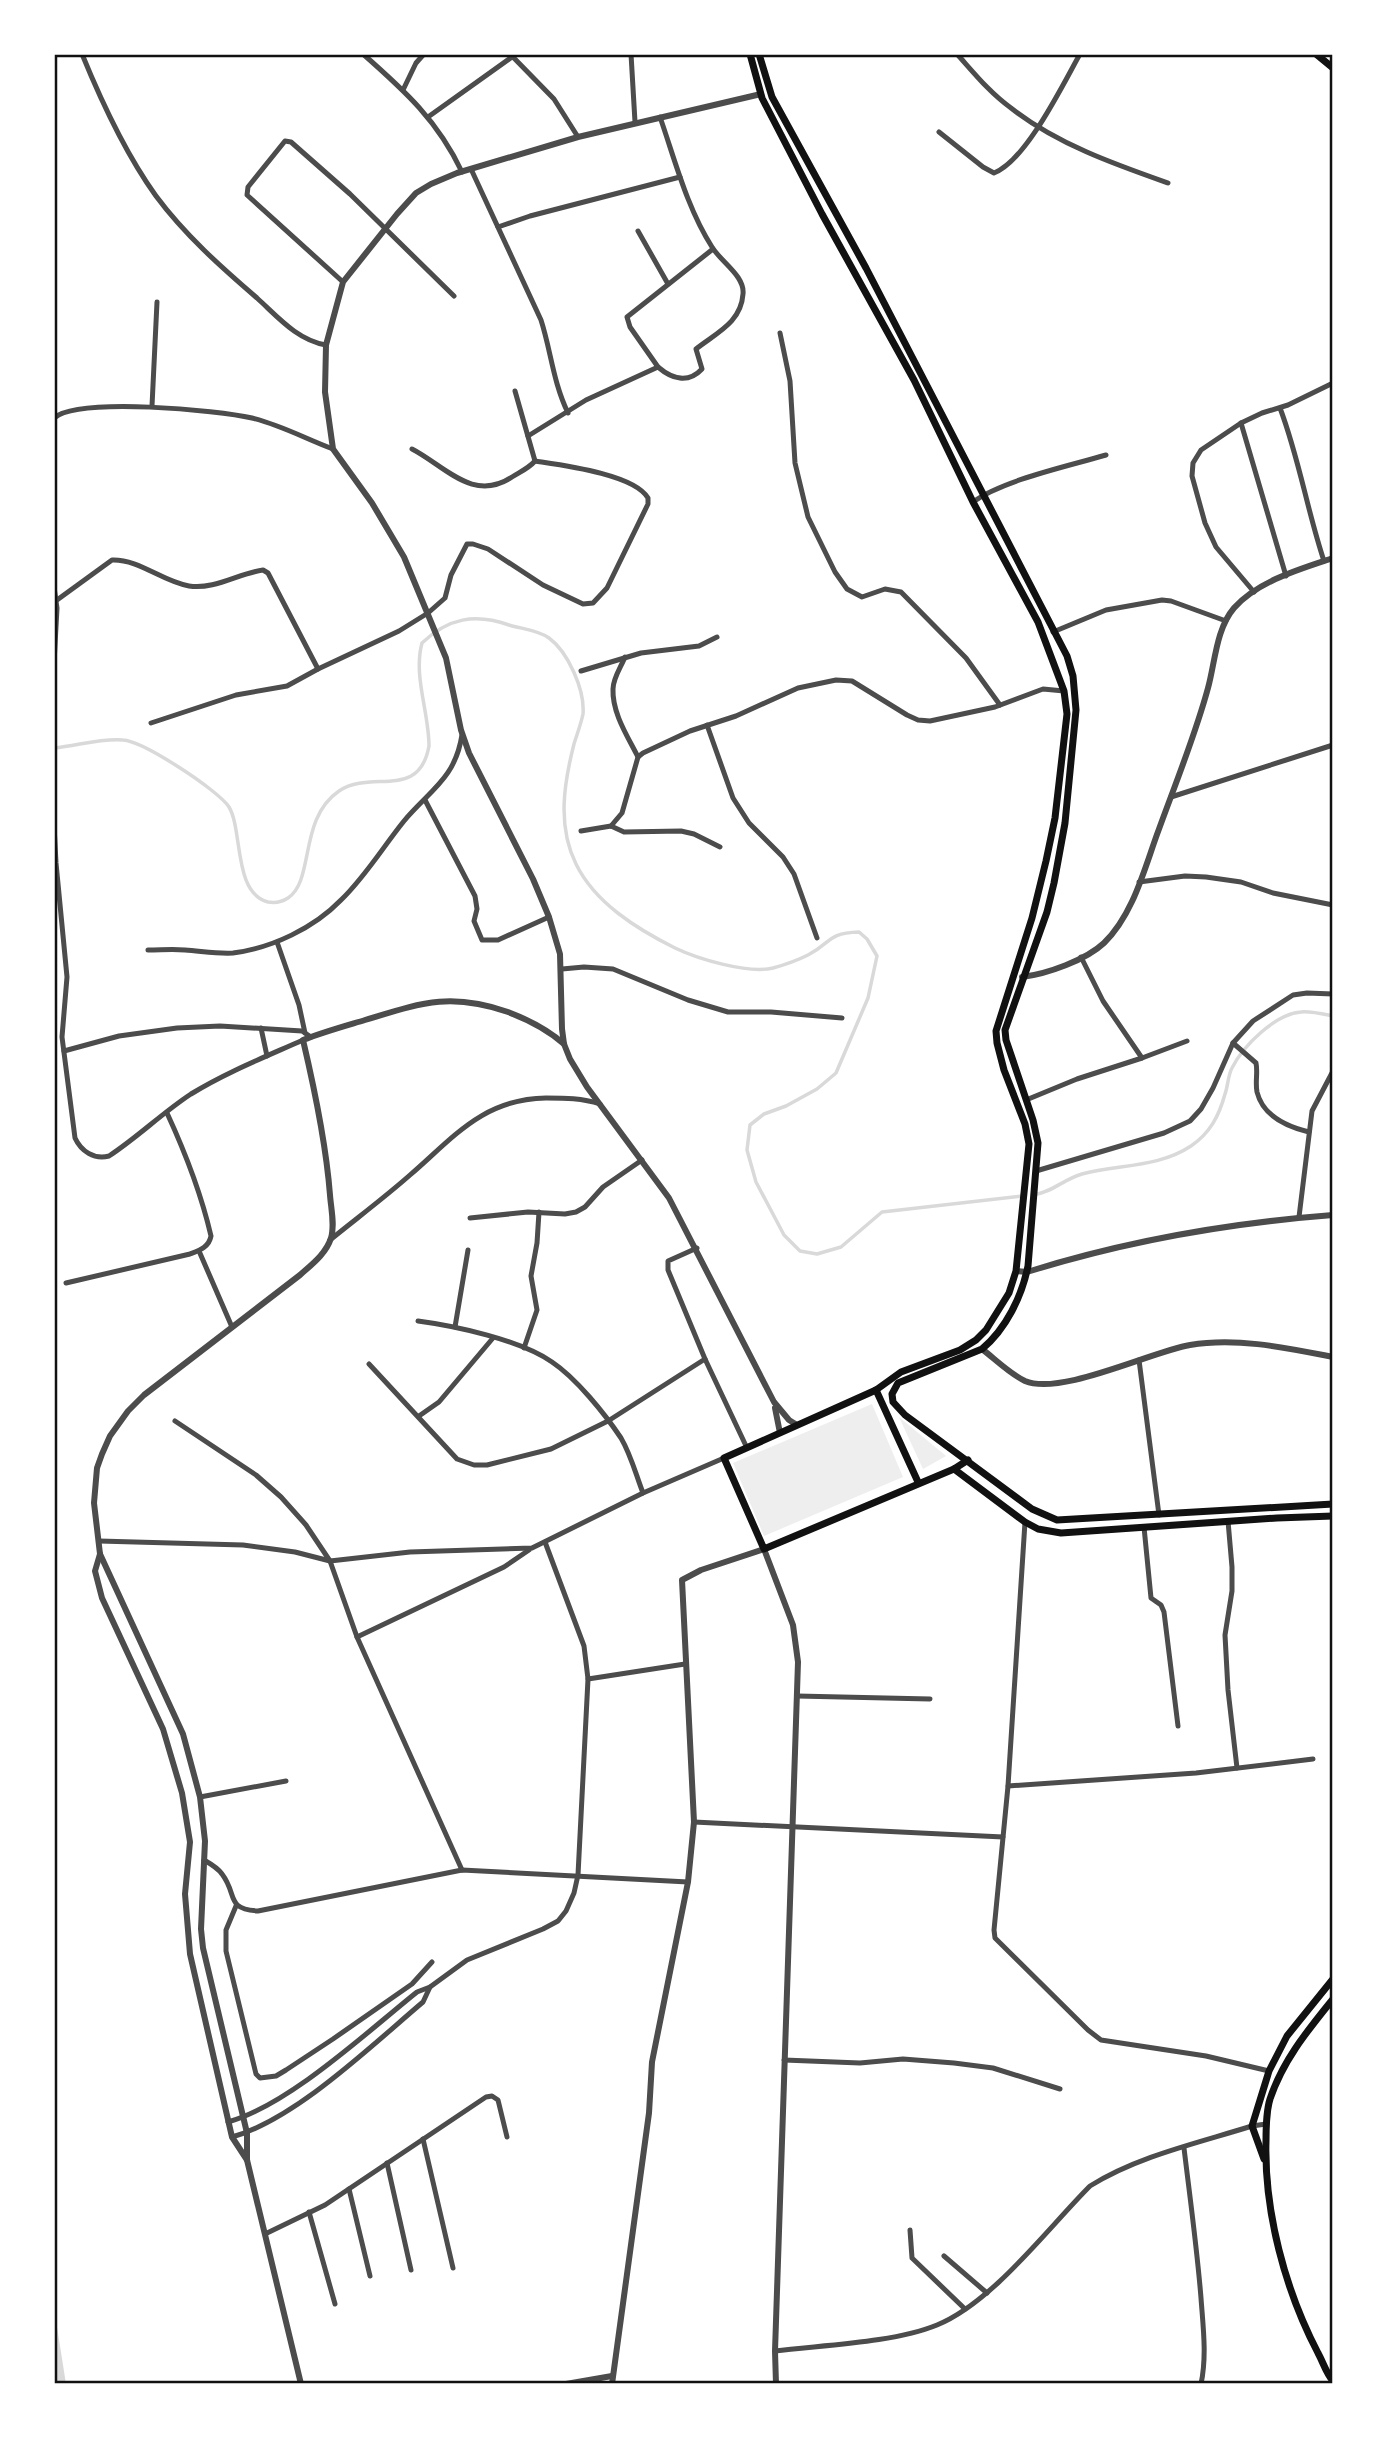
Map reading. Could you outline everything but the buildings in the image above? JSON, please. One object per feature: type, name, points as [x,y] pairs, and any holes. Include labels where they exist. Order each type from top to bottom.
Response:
[{"type":"main road","points":[[750,54],[761,94],[822,214],[914,380],[973,502],[1038,622],[1064,691],[1067,714],[1055,818],[1039,893],[996,1035],[1004,1070],[1028,1135],[1016,1271],[1009,1293],[986,1330],[976,1340],[901,1372],[876,1390],[724,1458],[764,1549],[968,1461]]},
{"type":"main road","points":[[759,54],[772,97],[833,207],[983,495],[1072,668],[1075,685],[1075,722],[1065,823],[1055,883],[1006,1023],[1005,1035],[1036,1133],[1027,1272],[1019,1296],[998,1333],[982,1349],[898,1383],[891,1394],[898,1409],[1032,1509],[1057,1520],[1333,1504]]},
{"type":"main road","points":[[1316,54],[1333,68]]},
{"type":"main road","points":[[822,214],[833,207]]},
{"type":"main road","points":[[876,1390],[918,1482]]},
{"type":"main road","points":[[954,1469],[1025,1522],[1061,1533],[1333,1516]]},
{"type":"main road","points":[[1263,1508],[1264,1519]]},
{"type":"main road","points":[[1265,2163],[1252,2126],[1269,2070],[1287,2036],[1333,1979]]},
{"type":"main road","points":[[1333,1999],[1296,2045],[1277,2081],[1266,2124],[1265,2163],[1268,2201],[1294,2296],[1307,2332],[1333,2381]]},
{"type":"street","points":[[82,54],[133,162],[176,220],[205,251],[302,338],[326,345]]},
{"type":"street","points":[[363,54],[428,117],[450,146],[462,172]]},
{"type":"street","points":[[402,90],[424,54]]},
{"type":"street","points":[[631,54],[635,122]]},
{"type":"street","points":[[957,54],[991,92],[1038,126],[1078,148],[1168,183]]},
{"type":"street","points":[[939,132],[984,167],[994,173],[1000,170],[1016,157],[1038,126],[1080,54]]},
{"type":"street","points":[[428,117],[511,56],[538,80],[554,99],[578,136]]},
{"type":"street","points":[[564,1044],[562,970],[549,917],[462,736],[442,646],[399,548],[372,503],[333,449],[326,410],[326,345],[343,282],[416,193],[431,184],[578,136],[761,94]]},
{"type":"street","points":[[660,117],[680,177],[702,230],[713,249],[742,282],[743,298],[730,324],[696,349],[702,368],[699,373],[684,379],[671,376],[658,367],[630,327],[627,317],[713,249]]},
{"type":"street","points":[[343,282],[247,194],[248,187],[283,143],[288,141],[386,228],[454,296]]},
{"type":"street","points":[[471,169],[541,320],[557,388],[568,412]]},
{"type":"street","points":[[498,227],[530,216],[680,177]]},
{"type":"street","points":[[638,231],[668,284]]},
{"type":"street","points":[[152,407],[157,302]]},
{"type":"street","points":[[780,333],[790,381],[795,463],[808,517],[835,572],[847,589],[862,597],[885,589],[901,592],[966,658],[1000,705]]},
{"type":"street","points":[[528,436],[586,400],[658,367]]},
{"type":"street","points":[[1254,592],[1216,547],[1205,523],[1192,476],[1193,463],[1201,450],[1241,424],[1333,383]]},
{"type":"street","points":[[515,391],[535,461]]},
{"type":"street","points":[[54,418],[65,412],[116,406],[152,407],[253,418],[333,449]]},
{"type":"street","points":[[1280,408],[1296,453],[1314,531],[1324,561]]},
{"type":"street","points":[[1241,424],[1286,576]]},
{"type":"street","points":[[151,723],[236,695],[287,686],[399,631],[428,613],[445,598],[451,575],[465,546],[470,544],[488,549],[543,585],[583,604],[593,603],[607,588],[649,498],[640,489],[598,472],[535,461],[503,483],[491,487],[460,481],[412,449]]},
{"type":"street","points":[[973,502],[983,495],[1106,455]]},
{"type":"street","points":[[1013,977],[1053,970],[1103,944],[1112,934],[1128,909],[1171,797],[1203,705],[1226,621],[1237,606],[1254,592],[1333,558]]},
{"type":"street","points":[[57,600],[112,560],[131,563],[176,583],[195,587],[263,570],[268,573],[318,669]]},
{"type":"street","points":[[54,587],[57,600],[54,663]]},
{"type":"street","points":[[1053,632],[1105,610],[1162,600],[1226,621]]},
{"type":"street","points":[[581,671],[625,657],[670,648],[699,646],[717,637]]},
{"type":"street","points":[[625,657],[614,682],[613,698],[619,718],[638,757]]},
{"type":"street","points":[[611,826],[622,813],[638,757],[654,746],[736,716],[798,688],[836,680],[852,681],[886,704],[918,720],[941,720],[1000,705],[1043,690],[1064,691]]},
{"type":"street","points":[[707,725],[733,798],[750,823],[783,857],[794,874],[817,938]]},
{"type":"street","points":[[148,950],[181,949],[230,953],[277,942],[305,927],[341,901],[407,818],[443,783],[452,768],[462,736]]},
{"type":"street","points":[[1171,797],[1333,746]]},
{"type":"street","points":[[54,756],[55,863],[67,977],[62,1037],[75,1138],[89,1154],[98,1158],[109,1156],[211,1083],[306,1037],[410,1006],[449,1000],[483,1004],[526,1019],[552,1033],[564,1044],[587,1087],[669,1198],[774,1402],[789,1420],[797,1425]]},
{"type":"street","points":[[425,800],[475,896],[477,909],[474,921],[482,940],[498,940],[549,917]]},
{"type":"street","points":[[581,831],[611,826],[624,832],[681,831],[695,834],[720,847]]},
{"type":"street","points":[[1139,883],[1176,877],[1206,877],[1241,882],[1273,893],[1333,905]]},
{"type":"street","points":[[277,942],[299,1005],[306,1037],[328,1175],[332,1224],[330,1240]]},
{"type":"street","points":[[1081,957],[1103,1001],[1142,1058]]},
{"type":"street","points":[[562,970],[584,967],[614,968],[688,1000],[728,1012],[771,1012],[842,1018]]},
{"type":"street","points":[[1035,1176],[1164,1133],[1189,1121],[1201,1109],[1234,1044],[1253,1021],[1293,995],[1333,994]]},
{"type":"street","points":[[64,1051],[119,1036],[199,1026],[261,1028],[306,1037]]},
{"type":"street","points":[[261,1028],[267,1056]]},
{"type":"street","points":[[54,1037],[62,1037]]},
{"type":"street","points":[[1026,1101],[1077,1079],[1187,1041]]},
{"type":"street","points":[[1234,1044],[1254,1062],[1257,1069],[1257,1091],[1264,1105],[1283,1124],[1309,1132]]},
{"type":"street","points":[[1299,1217],[1314,1106],[1333,1071]]},
{"type":"street","points":[[301,2384],[247,2160],[244,2117],[202,1948],[205,1841],[200,1797],[183,1734],[100,1554],[94,1503],[97,1468],[110,1436],[128,1411],[144,1395],[300,1275],[318,1258],[330,1240],[383,1199],[444,1143],[503,1104],[531,1098],[565,1098],[600,1104]]},
{"type":"street","points":[[66,1283],[122,1272],[198,1251],[210,1242],[209,1226],[186,1156],[167,1112]]},
{"type":"street","points":[[470,1218],[576,1212],[585,1207],[603,1187],[642,1160]]},
{"type":"street","points":[[524,1348],[537,1310],[531,1276],[539,1212]]},
{"type":"street","points":[[1016,1271],[1027,1272],[1127,1244],[1299,1217],[1333,1215]]},
{"type":"street","points":[[697,1248],[668,1261],[668,1270],[705,1359],[747,1448]]},
{"type":"street","points":[[455,1327],[468,1250]]},
{"type":"street","points":[[198,1251],[232,1327]]},
{"type":"street","points":[[418,1321],[455,1327],[493,1338],[524,1348],[554,1363],[572,1379],[621,1439],[643,1493]]},
{"type":"street","points":[[419,1416],[439,1402],[493,1338]]},
{"type":"street","points":[[982,1349],[1014,1374],[1036,1383],[1060,1382],[1192,1345],[1222,1343],[1276,1346],[1333,1357]]},
{"type":"street","points":[[369,1364],[457,1459],[474,1465],[487,1465],[551,1449],[608,1422],[705,1359]]},
{"type":"street","points":[[1139,1360],[1159,1515]]},
{"type":"street","points":[[774,1402],[780,1433]]},
{"type":"street","points":[[175,1421],[256,1475],[300,1518],[330,1561],[357,1637],[462,1870]]},
{"type":"street","points":[[357,1637],[504,1567],[532,1548],[643,1493],[724,1458]]},
{"type":"street","points":[[1228,1521],[1232,1567],[1225,1635],[1237,1768]]},
{"type":"street","points":[[1025,1522],[995,1938],[1095,2036],[1109,2042],[1206,2056],[1269,2070]]},
{"type":"street","points":[[1144,1527],[1151,1598],[1161,1605],[1164,1612],[1178,1726]]},
{"type":"street","points":[[99,1541],[243,1545],[295,1552],[330,1561],[411,1552],[532,1548]]},
{"type":"street","points":[[228,2122],[244,2117],[306,2079],[417,1992],[430,1987],[467,1959],[543,1929],[558,1921],[566,1911],[578,1875],[588,1679],[584,1646],[545,1542]]},
{"type":"street","points":[[566,2384],[612,2380],[649,2113],[652,2062],[688,1882],[694,1822],[682,1580],[701,1570],[764,1549],[796,1637],[798,1662],[776,2384]]},
{"type":"street","points":[[100,1554],[95,1571],[102,1598],[175,1765],[182,1793],[190,1842],[185,1894],[188,1943],[232,2137],[247,2160]]},
{"type":"street","points":[[588,1679],[685,1664]]},
{"type":"street","points":[[149,1702],[165,1695]]},
{"type":"street","points":[[797,1696],[930,1699]]},
{"type":"street","points":[[1008,1786],[1196,1773],[1313,1759]]},
{"type":"street","points":[[200,1797],[286,1781]]},
{"type":"street","points":[[694,1822],[792,1829],[1003,1837]]},
{"type":"street","points":[[190,1842],[205,1841]]},
{"type":"street","points":[[204,1860],[225,1877],[236,1906],[243,1910],[258,1911],[462,1870],[688,1882]]},
{"type":"street","points":[[236,1906],[226,1930],[226,1951],[256,2074],[260,2078],[276,2076],[314,2051],[412,1984],[432,1962]]},
{"type":"street","points":[[232,2137],[247,2133],[332,2078],[423,2001],[430,1987]]},
{"type":"street","points":[[785,2060],[860,2063],[903,2059],[954,2063],[993,2068],[1060,2089]]},
{"type":"street","points":[[265,2234],[349,2189],[492,2096],[498,2100],[507,2137]]},
{"type":"street","points":[[775,2351],[895,2337],[939,2325],[987,2293],[1090,2186],[1121,2169],[1252,2126],[1266,2124]]},
{"type":"street","points":[[423,2139],[453,2267]]},
{"type":"street","points":[[1184,2148],[1197,2248],[1203,2323],[1201,2384]]},
{"type":"street","points":[[387,2163],[411,2270]]},
{"type":"street","points":[[349,2189],[370,2276]]},
{"type":"street","points":[[309,2212],[335,2304]]},
{"type":"street","points":[[910,2231],[912,2258],[965,2309]]},
{"type":"street","points":[[944,2256],[987,2293]]},
{"type":"shaded area","points":[[872,1404],[903,1477],[764,1536],[733,1463]]},
{"type":"shaded area","points":[[899,1417],[946,1456],[923,1469]]},
{"type":"shaded area","points":[[54,2308],[66,2384],[54,2384]]},
{"type":"waterway","points":[[54,748],[97,741],[133,742],[196,779],[229,807],[249,887],[257,896],[268,902],[281,901],[288,898],[302,878],[312,832],[326,803],[339,791],[352,785],[405,779],[424,763],[429,746],[419,668],[422,643],[452,623],[473,619],[497,621],[545,635],[556,644],[569,662],[583,704],[565,789],[566,835],[570,850],[584,878],[606,903],[618,914],[675,948],[710,961],[737,967],[777,967],[816,951],[840,934],[859,932],[867,939],[877,956],[868,998],[836,1073],[817,1089],[786,1106],[764,1114],[750,1125],[747,1150],[756,1182],[784,1235],[800,1251],[817,1254],[841,1247],[882,1212],[1022,1196]]},
{"type":"waterway","points":[[1033,1195],[1046,1192],[1082,1174],[1152,1162],[1191,1146],[1217,1117],[1232,1068],[1261,1032],[1291,1014],[1308,1012],[1333,1016]]}]
